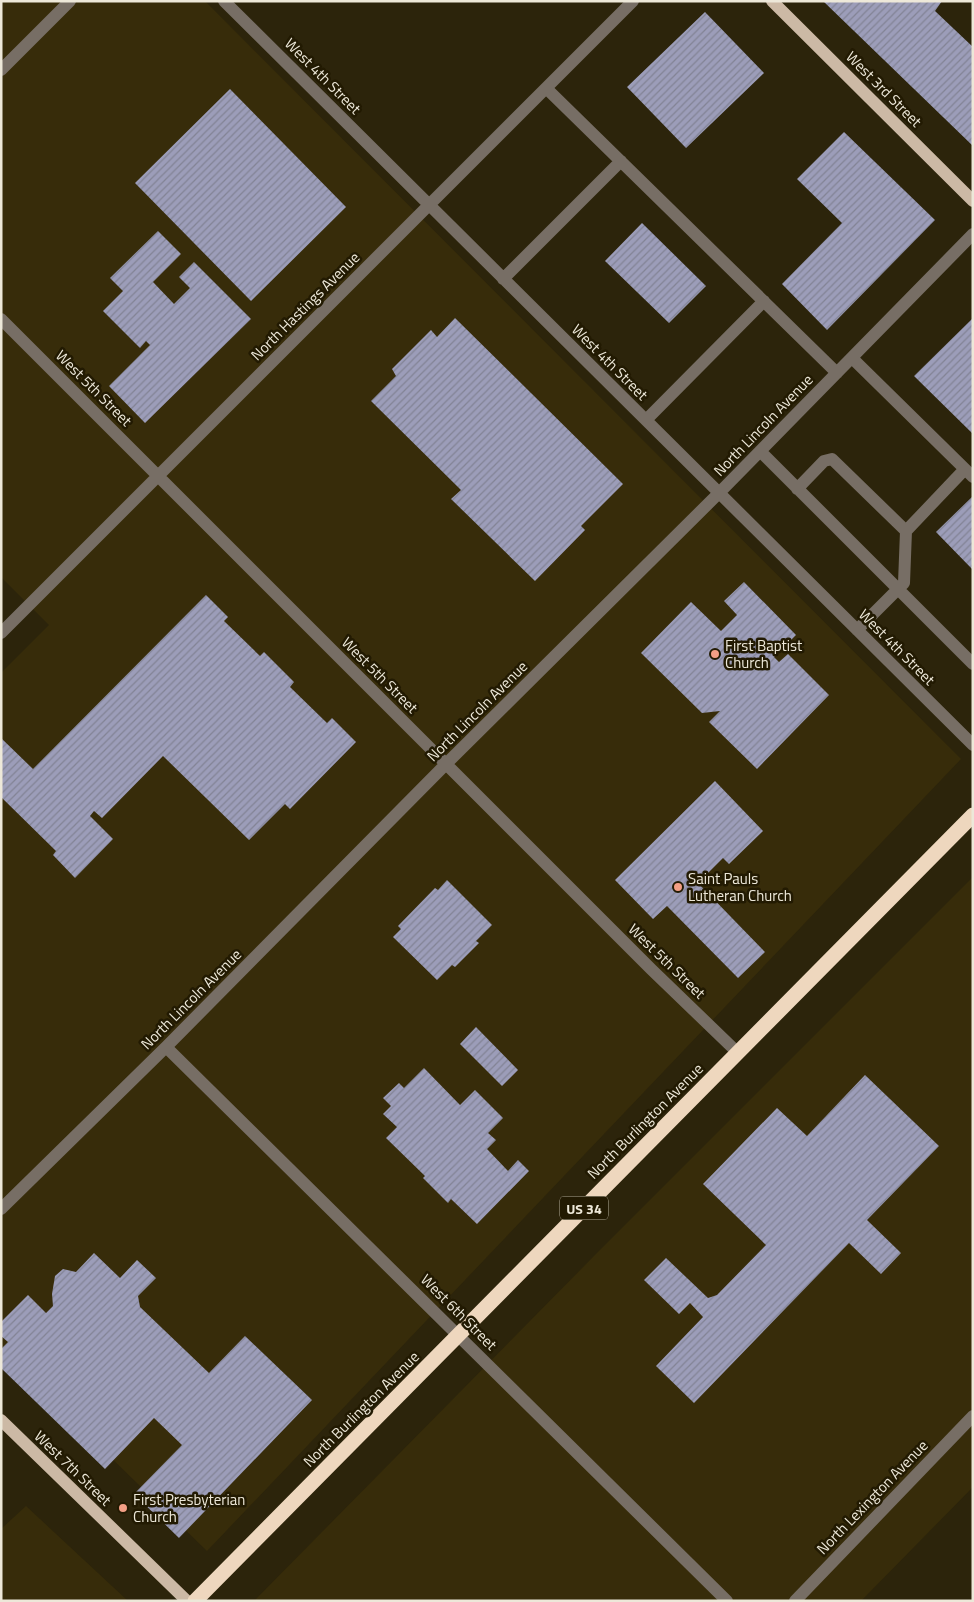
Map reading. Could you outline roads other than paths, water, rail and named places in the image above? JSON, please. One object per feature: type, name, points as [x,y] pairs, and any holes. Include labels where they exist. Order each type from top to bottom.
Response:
[{"type":"highway","name":"North Burlington Avenue","points":[[195,1601],[973,815]]},
{"type":"main road","name":"West 3rd Street","points":[[772,1],[973,201]]},
{"type":"main road","name":"West 7th Street","points":[[1,1420],[186,1601]]},
{"type":"street","points":[[1,70],[70,1]]},
{"type":"street","name":"West 4th Street","points":[[224,1],[973,745]]},
{"type":"street","name":"North Hastings Avenue","points":[[1,634],[633,1]]},
{"type":"street","points":[[546,88],[837,373]]},
{"type":"street","points":[[503,279],[622,161]]},
{"type":"street","name":"North Lincoln Avenue","points":[[1,1209],[166,1047],[446,764],[719,493],[973,234]]},
{"type":"street","points":[[646,420],[764,301]]},
{"type":"street","name":"West 5th Street","points":[[1,319],[652,970],[737,1052]]},
{"type":"street","points":[[852,358],[969,473],[906,531],[904,583],[857,630]]},
{"type":"street","points":[[760,451],[973,664]]},
{"type":"street","points":[[797,489],[824,461],[832,459],[906,531]]},
{"type":"street","name":"West 6th Street","points":[[166,1047],[727,1601]]},
{"type":"street","name":"North Lexington Avenue","points":[[795,1601],[973,1416]]},
{"type":"place","name":"First Baptist Church","points":[[715,654]]},
{"type":"place","name":"Saint Pauls Lutheran Church","points":[[678,887]]},
{"type":"place","name":"First Presbyterian Church","points":[[123,1508]]}]
